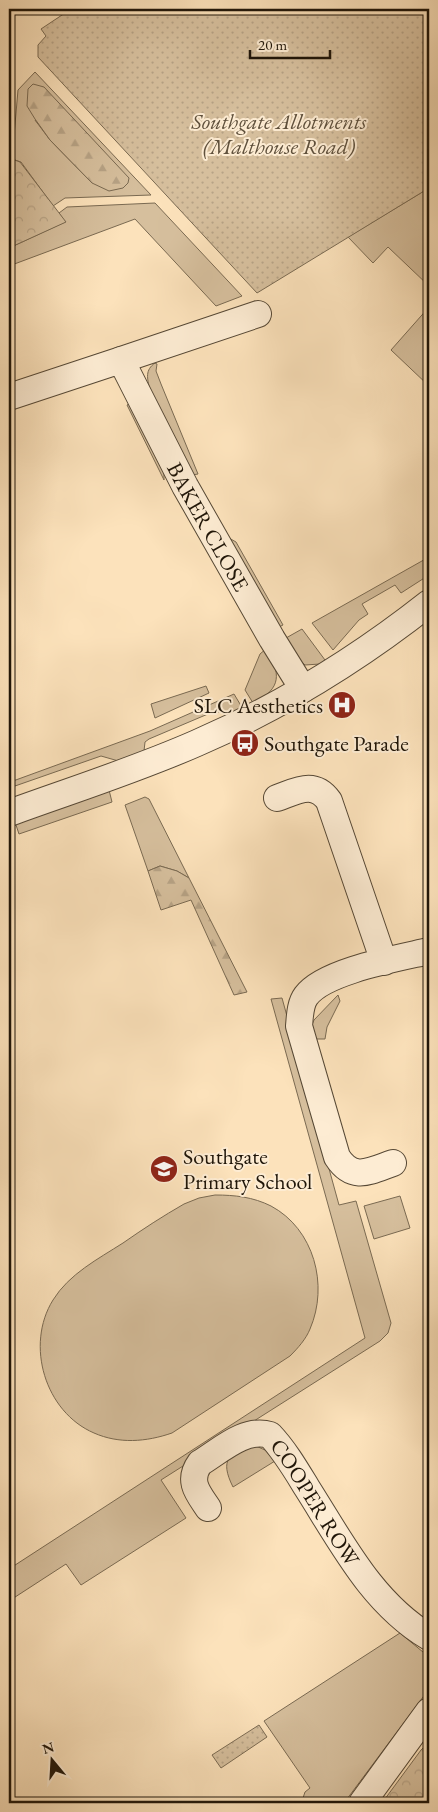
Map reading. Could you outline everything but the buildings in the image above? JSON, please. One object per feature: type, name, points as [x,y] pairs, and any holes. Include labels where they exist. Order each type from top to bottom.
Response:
[{"type":"street","points":[[9,397],[258,314]]},
{"type":"street","name":"BAKER CLOSE","points":[[121,360],[184,486],[303,689]]},
{"type":"street","points":[[9,812],[177,751],[248,718],[303,689],[427,607]]},
{"type":"street","points":[[277,798],[304,788],[312,788],[325,794],[384,962]]},
{"type":"street","points":[[393,1163],[356,1173],[349,1171],[337,1157],[300,1026],[302,1006],[306,997],[313,989],[329,978],[429,951]]},
{"type":"street","name":"COOPER ROW","points":[[208,1508],[194,1486],[195,1470],[200,1464],[246,1434],[255,1432],[270,1435],[287,1456],[366,1580],[395,1611],[429,1637]]},
{"type":"street","points":[[362,1803],[429,1711]]},
{"type":"green space","name":"Southgate Allotments (Malthouse Road)","points":[[71,9],[429,9],[429,188],[257,293],[38,57],[38,45],[46,36],[41,29]]},
{"type":"green space","points":[[35,72],[151,195],[65,198],[53,206],[21,162],[12,159],[18,90]],"holes":[[[35,120],[92,183],[50,140]]]},
{"type":"green space","points":[[33,84],[44,87],[129,178],[128,183],[123,188],[109,191],[92,183],[50,140],[27,106],[28,89]]},
{"type":"green space","points":[[9,158],[20,162],[66,222],[9,248]]},
{"type":"green space","points":[[429,188],[429,286],[388,247],[373,263],[348,237]]},
{"type":"green space","points":[[155,203],[242,296],[216,306],[135,219],[9,266],[9,248],[65,222],[59,213],[67,207]]},
{"type":"green space","points":[[429,307],[429,386],[391,350]]},
{"type":"green space","points":[[155,363],[157,364],[156,371],[161,384],[198,474],[192,475],[150,390],[148,371]]},
{"type":"green space","points":[[132,402],[164,466],[164,480],[127,405]]},
{"type":"green space","points":[[229,538],[236,542],[283,625],[279,627]]},
{"type":"green space","points":[[429,557],[429,575],[401,593],[395,585],[362,604],[368,614],[359,620],[333,650],[312,623]]},
{"type":"green space","points":[[302,629],[325,660],[320,664],[305,665],[296,656],[286,638]]},
{"type":"green space","points":[[267,648],[275,665],[276,680],[270,692],[253,703],[245,690],[260,654]]},
{"type":"green space","points":[[206,686],[209,693],[155,718],[151,704]]},
{"type":"green space","points":[[234,694],[243,709],[230,715],[215,711],[149,739],[145,742],[144,751],[122,762],[101,756],[15,786],[13,781],[150,731]]},
{"type":"green space","points":[[109,790],[112,802],[19,834],[15,822]]},
{"type":"green space","points":[[145,797],[149,799],[189,878],[177,871],[160,866],[148,871],[125,805]]},
{"type":"green space","points":[[160,866],[177,871],[189,878],[247,992],[234,995],[191,900],[161,910],[148,871]]},
{"type":"green space","points":[[338,995],[340,1001],[327,1027],[325,1039],[314,1039],[312,1025],[314,1020]]},
{"type":"green space","points":[[282,998],[339,1205],[356,1201],[391,1323],[388,1333],[380,1341],[161,1480],[186,1518],[81,1585],[66,1564],[9,1601],[9,1569],[365,1338],[271,999]]},
{"type":"green space","points":[[230,1195],[257,1200],[271,1206],[286,1216],[298,1229],[307,1243],[314,1260],[317,1277],[316,1312],[308,1333],[290,1356],[172,1433],[142,1440],[123,1440],[103,1437],[94,1433],[77,1423],[63,1410],[52,1394],[45,1376],[41,1356],[41,1337],[45,1318],[53,1300],[67,1282],[85,1268],[153,1223],[184,1204],[199,1198]]},
{"type":"green space","points":[[400,1196],[410,1228],[374,1239],[364,1206]]},
{"type":"green space","points":[[256,1446],[265,1450],[275,1461],[233,1487],[227,1470],[229,1458],[239,1451]]},
{"type":"green space","points":[[400,1633],[429,1657],[429,1689],[344,1803],[306,1803],[303,1798],[305,1792],[310,1788],[264,1721]]},
{"type":"green space","points":[[259,1725],[267,1737],[221,1768],[212,1755]]},
{"type":"green space","points":[[429,1742],[429,1803],[382,1803],[421,1750]]},
{"type":"place","name":"SLC Aesthetics","points":[[342,705]]},
{"type":"place","name":"Southgate Parade","points":[[245,743]]},
{"type":"place","name":"Southgate Primary School","points":[[164,1169]]}]
